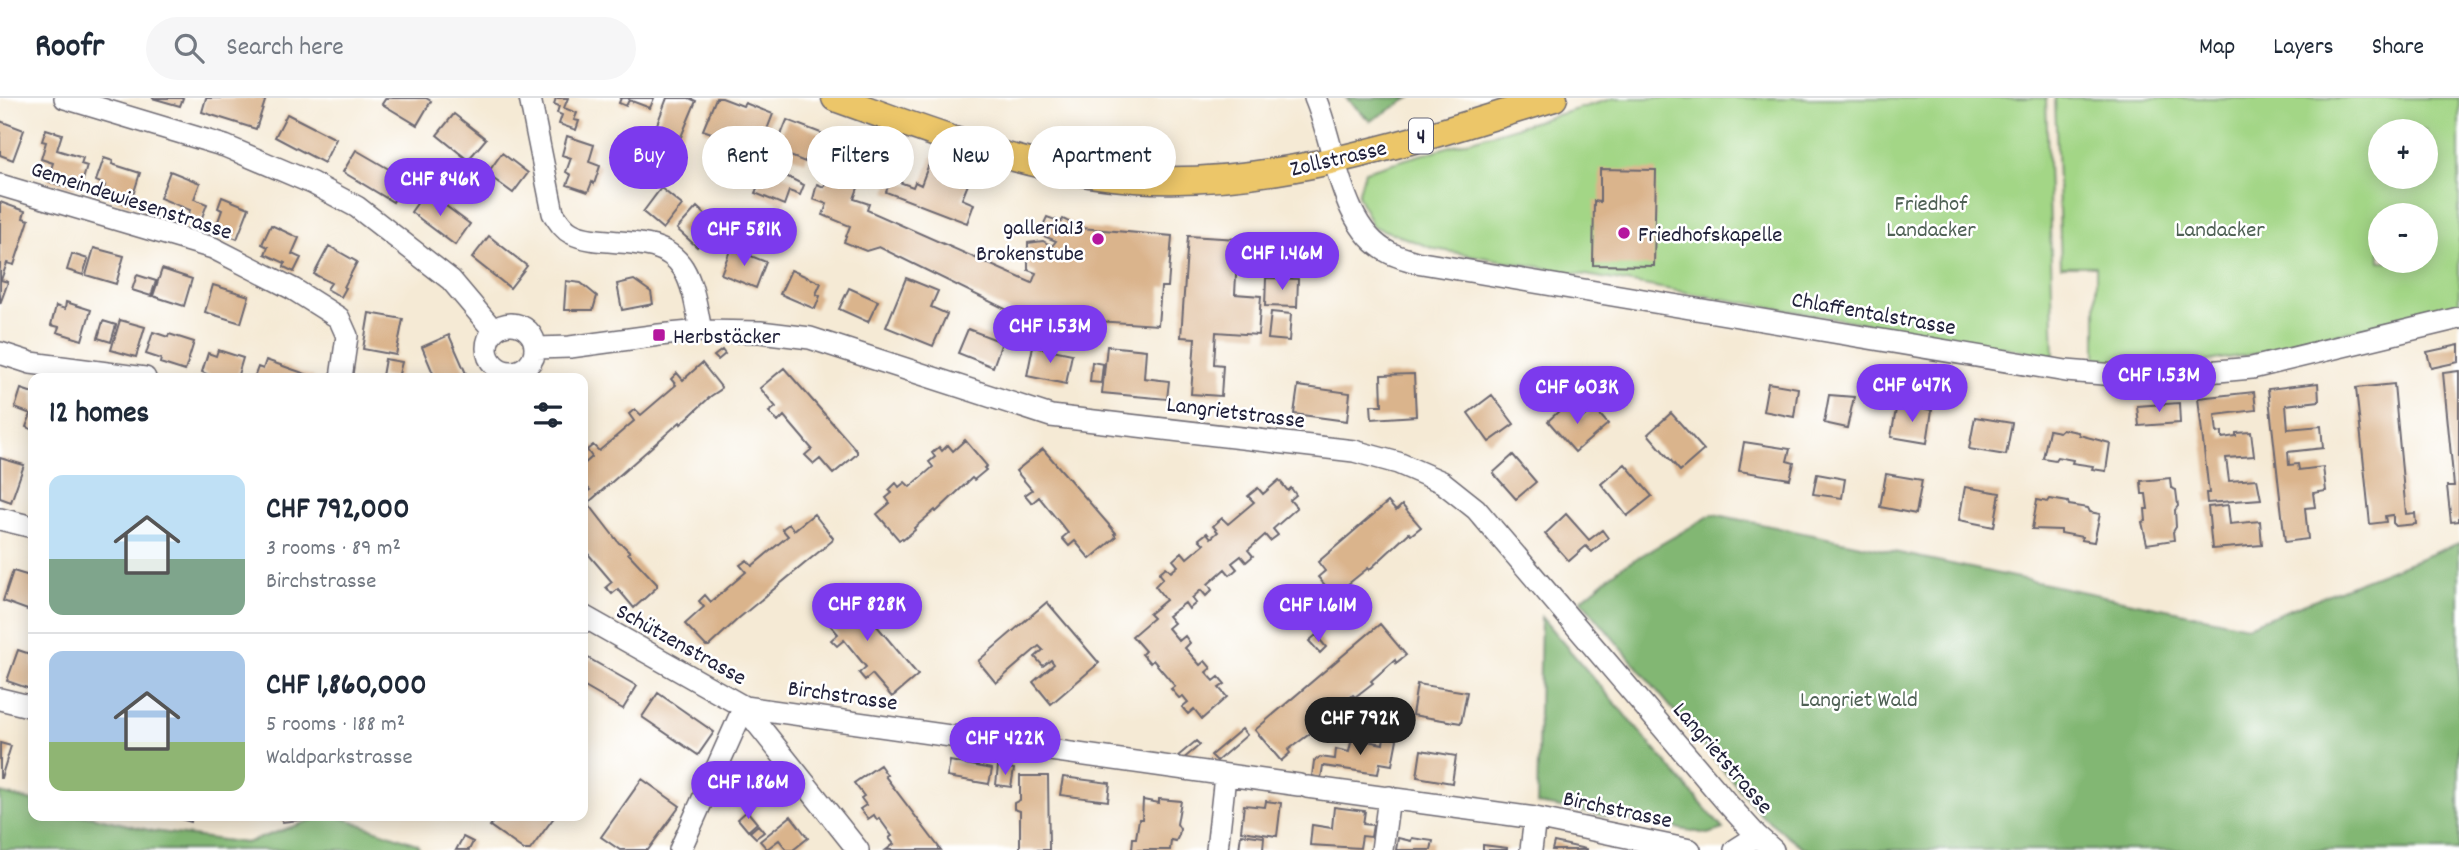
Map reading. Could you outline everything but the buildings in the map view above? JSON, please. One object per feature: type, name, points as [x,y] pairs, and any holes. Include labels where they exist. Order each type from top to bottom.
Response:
[{"type":"main road","name":"Zollstrasse","points":[[835,98],[1007,158],[1135,179],[1192,180],[1265,173],[1335,160],[1554,98]]},
{"type":"street","points":[[65,98],[225,146],[312,183],[357,207],[451,280],[494,331]]},
{"type":"street","points":[[530,98],[553,213],[564,228],[583,237],[638,243],[660,249],[673,257],[684,268],[701,331]]},
{"type":"street","name":"Chlaffentalstrasse","points":[[1315,98],[1324,118],[1344,190],[1360,227],[1371,240],[1389,253],[1416,262],[2066,371],[2128,376],[2162,376],[2252,368],[2459,318]]},
{"type":"street","name":"Gemeindewiesenstrasse","points":[[0,185],[213,248],[293,289],[340,318],[347,336],[342,373]]},
{"type":"street","points":[[506,373],[490,361],[487,345],[494,331],[501,326],[517,324],[531,334],[536,348],[531,363],[515,373]]},
{"type":"street","name":"Langrietstrasse","points":[[536,348],[570,347],[701,331],[738,330],[810,338],[1051,416],[1354,451],[1398,463],[1442,482],[1476,509],[1765,843]]},
{"type":"street","points":[[0,353],[31,363],[107,373]]},
{"type":"street","points":[[0,519],[28,526]]},
{"type":"street","name":"Schützenstrasse","points":[[588,619],[744,707],[858,850]]},
{"type":"street","points":[[0,698],[28,706]]},
{"type":"street","points":[[680,850],[744,707]]},
{"type":"street","name":"Birchstrasse","points":[[744,707],[1535,818],[1690,850]]},
{"type":"street","points":[[1217,850],[1225,776]]},
{"type":"street","points":[[1382,850],[1389,797]]},
{"type":"street","name":"Birchstrasse","points":[[1531,850],[1535,818]]},
{"type":"street","points":[[1735,850],[1765,843]]},
{"type":"green space","points":[[1346,98],[1410,98],[1370,121]]},
{"type":"green space","name":"Friedhof Landacker","points":[[1615,98],[2046,98],[2054,356],[1435,249],[1372,226],[1358,195],[1365,171]]},
{"type":"green space","name":"Landacker","points":[[2055,98],[2459,98],[2459,307],[2255,354],[2165,367],[2096,362],[2096,266],[2061,266]]},
{"type":"green space","name":"Langriet Wald","points":[[1713,514],[2247,626],[2459,543],[2459,850],[1809,850],[1802,847],[1761,815],[1581,600],[1620,568]]},
{"type":"green space","points":[[1541,617],[1723,829],[1708,834],[1537,804]]},
{"type":"green space","points":[[0,793],[28,800],[28,821],[112,821],[153,831],[246,843],[309,821],[351,821],[417,844],[420,850],[0,850]]},
{"type":"place","name":"Friedhofskapelle","points":[[1624,233]]},
{"type":"place","name":"galleria13 Brokenstube","points":[[1098,239]]},
{"type":"place","name":"Herbstäcker","points":[[659,335]]}]
